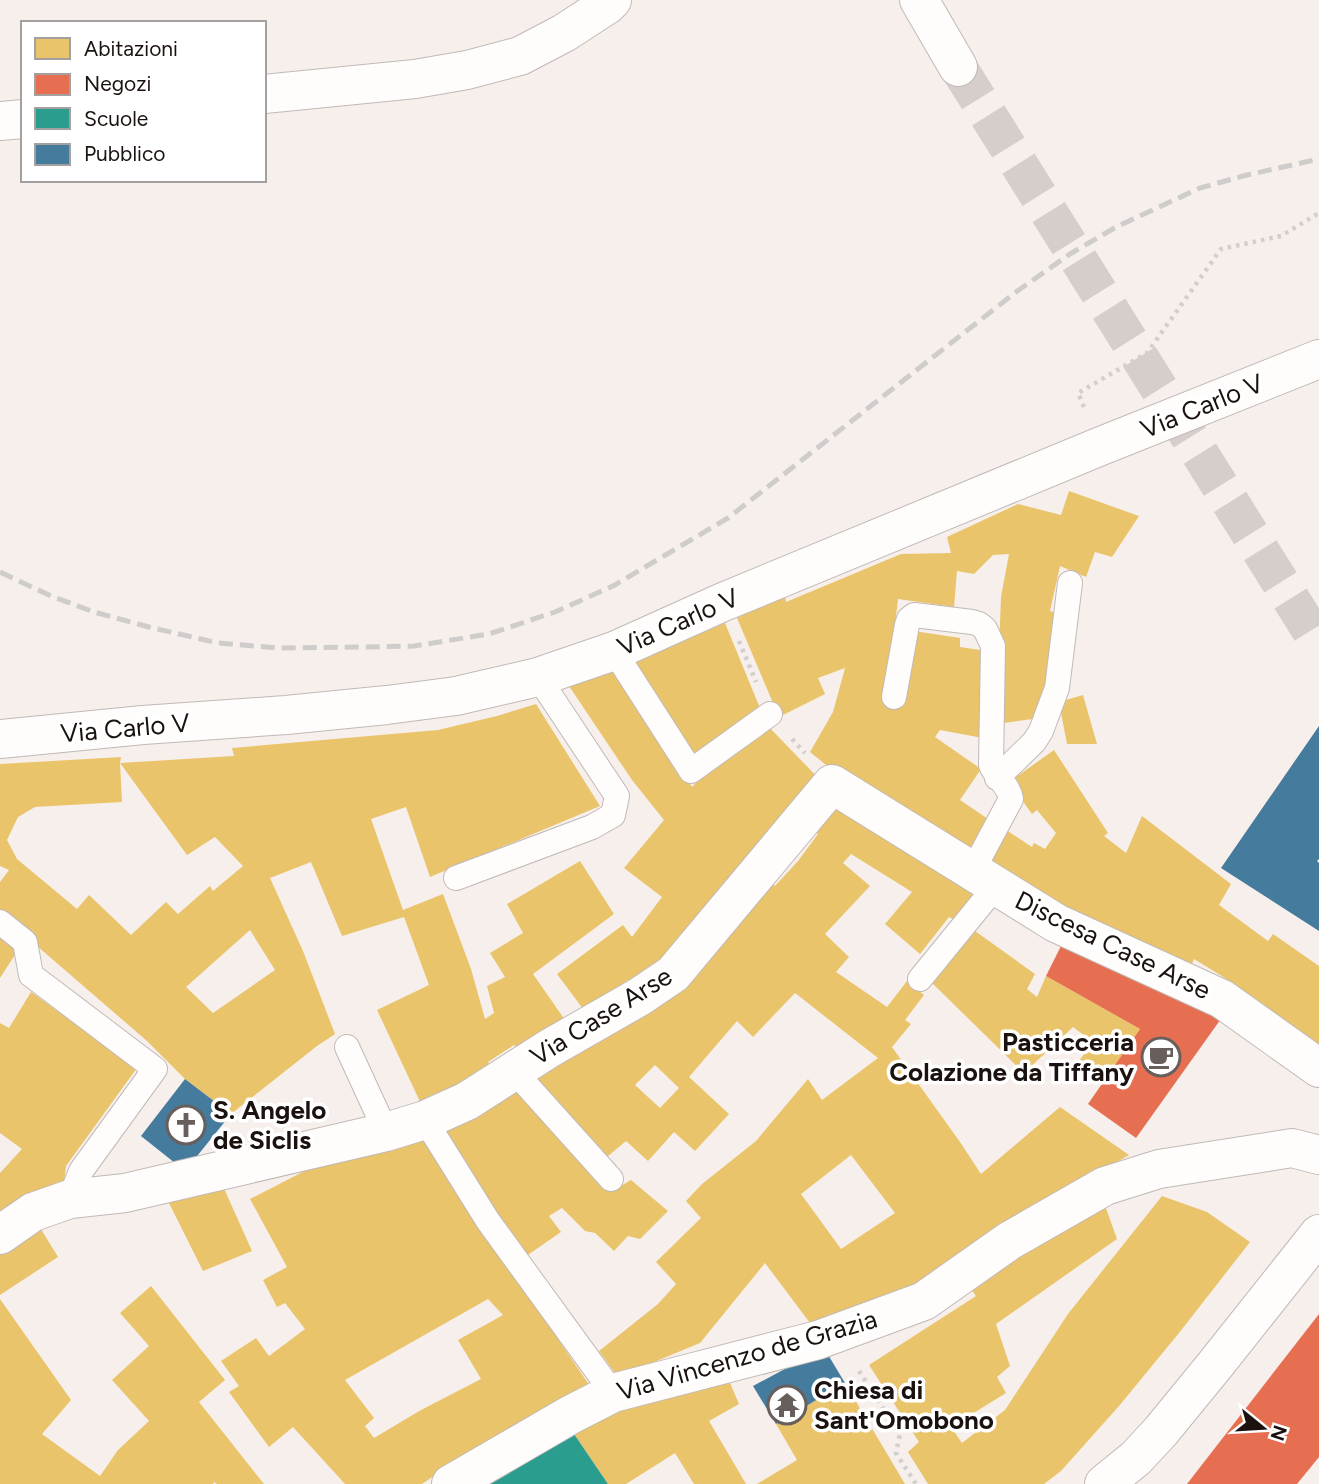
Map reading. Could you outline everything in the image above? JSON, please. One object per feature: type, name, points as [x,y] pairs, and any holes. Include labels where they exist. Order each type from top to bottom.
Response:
[{"type":"street","points":[[266,94],[415,79],[481,67],[520,56],[564,33],[612,0]]},
{"type":"street","points":[[919,0],[958,66]]},
{"type":"street","points":[[0,121],[21,119]]},
{"type":"street","name":"Via Carlo V","points":[[0,739],[387,705],[456,696],[538,677],[614,652],[723,602],[1319,359]]},
{"type":"street","name":"Discesa Case Arse","points":[[832,784],[1056,923],[1222,999],[1319,1068]]},
{"type":"street","name":"Via Case Arse","points":[[0,1235],[33,1212],[70,1199],[125,1193],[386,1132],[425,1120],[467,1101],[673,974],[832,784]]},
{"type":"street","name":"Via Vincenzo de Grazia","points":[[451,1484],[569,1415],[613,1393],[818,1340],[924,1301],[1009,1241],[1105,1186],[1159,1169],[1292,1148],[1319,1155]]},
{"type":"street","points":[[1104,1484],[1144,1471],[1207,1375],[1319,1234]]},
{"type":"lane","points":[[998,778],[1034,742],[1041,731],[1056,688],[1070,583]]},
{"type":"lane","points":[[894,697],[907,625],[914,615],[972,622],[985,629],[993,646],[991,757],[994,772],[1009,789],[1011,799],[984,879],[920,979]]},
{"type":"lane","points":[[614,652],[691,771],[770,714]]},
{"type":"lane","points":[[456,878],[592,827],[612,815],[617,796],[538,677]]},
{"type":"lane","points":[[0,922],[25,942],[31,975],[155,1069],[82,1171],[70,1199]]},
{"type":"lane","points":[[347,1048],[386,1132]]},
{"type":"lane","points":[[514,1071],[611,1179]]},
{"type":"lane","points":[[425,1120],[488,1221],[613,1393]]},
{"type":"path","points":[[1084,408],[1078,393],[1147,354],[1221,249],[1281,236],[1319,213]]},
{"type":"path","points":[[856,1366],[900,1434],[896,1453],[916,1484]]},
{"type":"building: Abitazioni","points":[[1069,491],[1139,516],[1112,557],[1095,552],[1086,577],[1060,566],[1050,611],[1058,613],[1048,698],[1039,699],[1040,718],[996,724],[1001,597],[1009,554],[993,555],[974,574],[957,571],[954,607],[898,599],[889,679],[883,702],[899,709],[914,631],[960,638],[960,647],[987,651],[988,739],[940,730],[935,737],[981,769],[960,800],[994,823],[972,861],[846,781],[810,752],[833,712],[845,668],[818,678],[825,694],[779,717],[737,618],[785,595],[786,602],[901,554],[951,553],[947,537],[1018,504],[1061,515]]},
{"type":"building: Abitazioni","points":[[725,623],[762,713],[693,758],[630,663]]},
{"type":"building: Abitazioni","points":[[614,666],[692,787],[767,725],[825,785],[639,990],[628,980],[583,1009],[557,974],[623,925],[632,937],[662,897],[624,868],[664,820],[632,780],[569,686]]},
{"type":"building: Abitazioni","points":[[1083,695],[1097,744],[1067,744],[1059,702]]},
{"type":"building: Abitazioni","points":[[536,704],[600,806],[430,877],[406,807],[371,819],[403,910],[443,894],[471,969],[485,1019],[494,1013],[487,986],[505,977],[490,953],[523,933],[507,904],[580,861],[614,914],[533,974],[565,1020],[518,1050],[514,1045],[488,1062],[493,1072],[423,1108],[377,1010],[429,985],[404,917],[342,936],[311,862],[270,878],[303,951],[335,1034],[231,1114],[185,1079],[147,1041],[0,914],[0,882],[9,870],[0,866],[0,764],[121,757],[120,763],[234,756],[232,748],[438,730]],"holes":[[[120,763],[187,855],[215,837],[243,866],[213,891],[210,886],[178,914],[166,902],[131,935],[89,895],[77,909],[17,859],[7,840],[18,817],[35,807],[122,802]],[[250,930],[275,970],[213,1013],[186,987]]]},
{"type":"building: Abitazioni","points":[[1054,750],[1108,833],[1104,836],[1126,853],[1142,816],[1231,884],[1219,905],[1268,941],[1273,934],[1319,966],[1319,1055],[1233,993],[1238,986],[1194,959],[1188,974],[982,868],[1003,828],[1032,847],[1034,843],[1045,849],[1056,833],[1037,810],[1032,814],[1009,782]]},
{"type":"building: Abitazioni","points":[[830,797],[982,888],[955,920],[949,917],[920,954],[885,924],[912,892],[851,854],[843,863],[870,886],[825,934],[849,957],[836,972],[887,1007],[907,981],[924,995],[905,1020],[911,1024],[892,1047],[981,1174],[1060,1107],[1129,1155],[1014,1222],[934,1279],[813,1327],[765,1263],[700,1343],[618,1377],[599,1351],[658,1304],[676,1284],[656,1262],[701,1218],[686,1201],[702,1184],[756,1141],[808,1079],[822,1100],[878,1058],[795,993],[753,1037],[737,1021],[689,1077],[729,1114],[695,1151],[674,1132],[648,1161],[626,1141],[601,1162],[525,1075],[765,877],[775,886],[818,834],[809,827]],"holes":[[[655,1065],[679,1088],[660,1108],[635,1085]],[[851,1155],[895,1213],[841,1249],[801,1194]]]},
{"type":"building: Abitazioni","points":[[0,931],[20,947],[0,978]]},
{"type":"building: Abitazioni","points":[[975,931],[1035,974],[1027,989],[1037,997],[1046,976],[1140,1029],[1103,1084],[1076,1065],[1093,1042],[1073,1027],[1024,1073],[931,982]]},
{"type":"building: Abitazioni","points":[[31,992],[137,1068],[66,1166],[64,1184],[0,1226],[0,1173],[22,1149],[0,1133],[0,1023],[9,1028]]},
{"type":"building: Abitazioni","points":[[515,1082],[614,1190],[631,1180],[668,1211],[640,1239],[628,1236],[614,1251],[595,1233],[585,1231],[562,1208],[549,1216],[561,1232],[522,1259],[436,1129]]},
{"type":"building: Abitazioni","points":[[429,1133],[523,1288],[592,1389],[450,1465],[422,1484],[345,1484],[293,1427],[269,1447],[229,1392],[239,1386],[221,1361],[256,1338],[269,1356],[305,1329],[285,1303],[277,1307],[263,1280],[287,1267],[250,1199],[326,1160]],"holes":[[[488,1299],[503,1315],[458,1340],[481,1379],[374,1438],[365,1426],[374,1418],[345,1380]]]},
{"type":"building: Abitazioni","points":[[222,1184],[252,1251],[203,1271],[169,1203]]},
{"type":"building: Abitazioni","points":[[1162,1196],[1207,1212],[1250,1242],[1179,1333],[1061,1471],[1044,1484],[928,1484],[908,1452],[919,1442],[869,1365],[976,1296],[968,1285],[1102,1197],[1117,1239],[996,1324],[1010,1366],[997,1377],[1006,1393],[951,1427],[962,1443],[1005,1410],[1068,1314]]},
{"type":"building: Abitazioni","points":[[36,1221],[58,1257],[0,1295],[0,1246]]},
{"type":"building: Abitazioni","points":[[151,1286],[225,1380],[199,1402],[264,1484],[0,1484],[0,1299],[71,1400],[42,1434],[100,1476],[118,1450],[149,1421],[112,1380],[149,1346],[120,1313]]},
{"type":"building: Abitazioni","points":[[727,1376],[739,1404],[709,1421],[746,1484],[694,1484],[675,1453],[626,1484],[608,1484],[572,1431],[620,1407]]},
{"type":"building: Abitazioni","points":[[845,1383],[905,1484],[757,1484],[797,1460],[776,1424]]},
{"type":"building: Negozi","points":[[1066,936],[1223,1016],[1136,1138],[1088,1104],[1140,1029],[1046,976]]},
{"type":"building: Negozi","points":[[1319,1314],[1319,1457],[1297,1484],[1187,1484]]},
{"type":"building: Scuole","points":[[572,1431],[608,1484],[488,1484]]},
{"type":"building: Pubblico","points":[[1319,726],[1317,861],[1319,931],[1221,868]]},
{"type":"building: Pubblico","name":"S. Angelo de Siclis","points":[[185,1079],[231,1114],[185,1171],[141,1136]]},
{"type":"building: Pubblico","name":"Chiesa di Sant'Omobono","points":[[824,1348],[845,1383],[776,1424],[753,1386]]},
{"type":"tunnel","points":[[958,67],[1319,644]]},
{"type":"railway","points":[[0,572],[51,596],[94,612],[218,643],[278,648],[414,646],[489,634],[555,612],[613,586],[728,518],[1016,292],[1070,254],[1116,227],[1200,188],[1319,159]]},
{"type":"place","name":"Pasticceria Colazione da Tiffany","points":[[1161,1057]]},
{"type":"place","name":"S. Angelo de Siclis","points":[[186,1125]]},
{"type":"place","name":"Chiesa di Sant'Omobono","points":[[787,1405]]}]
